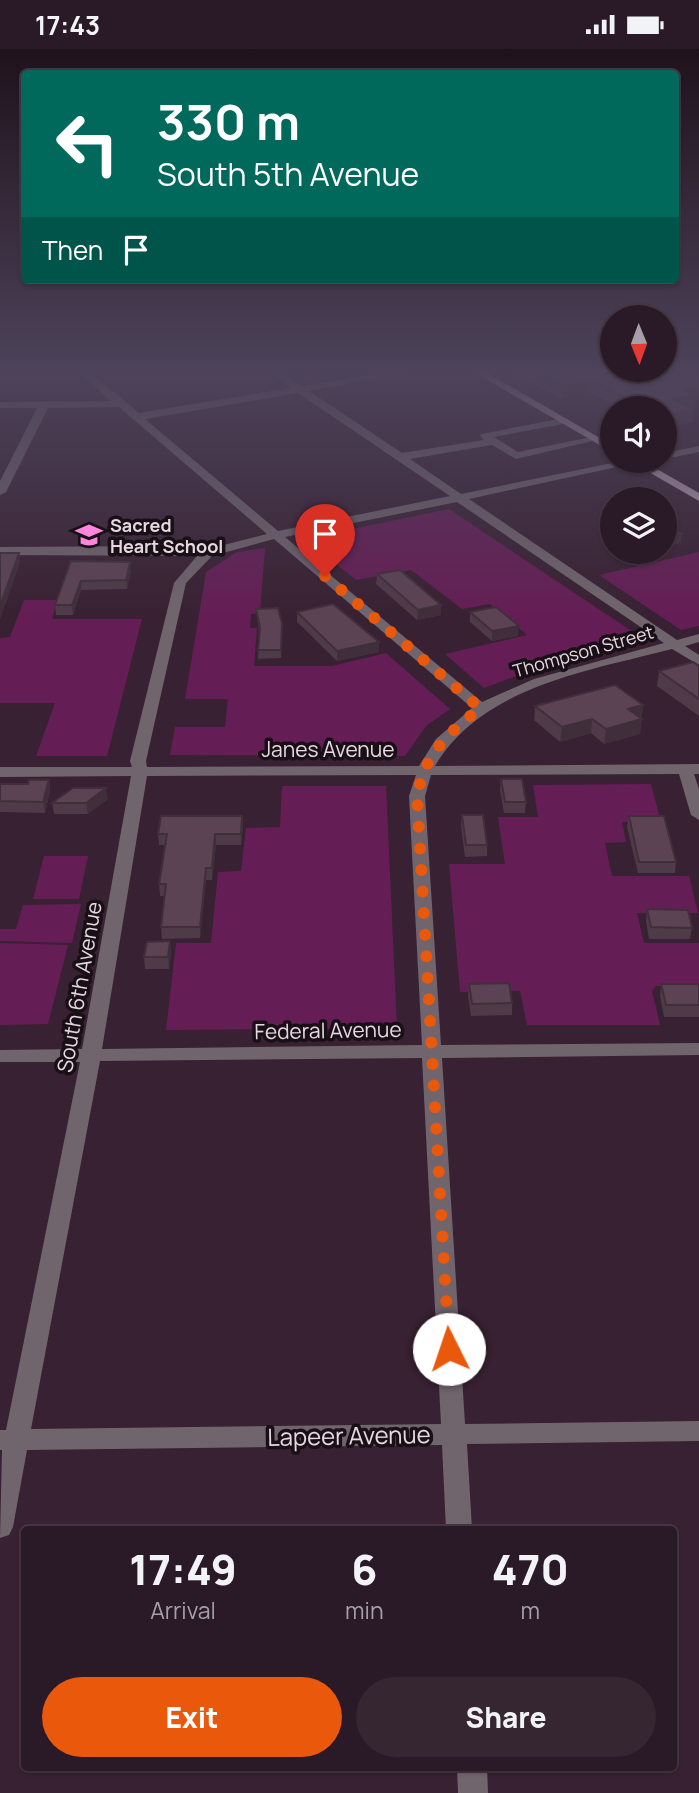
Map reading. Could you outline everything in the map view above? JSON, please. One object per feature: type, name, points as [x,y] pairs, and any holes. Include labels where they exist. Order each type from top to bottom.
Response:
[{"type":"main road","points":[[658,473],[699,498]]},
{"type":"street","points":[[0,492],[20,451]]},
{"type":"street","points":[[177,451],[480,708]]},
{"type":"street","points":[[392,451],[699,661]]},
{"type":"street","points":[[400,457],[438,451]]},
{"type":"street","points":[[509,451],[527,463]]},
{"type":"street","points":[[516,456],[537,451]]},
{"type":"street","points":[[552,451],[587,472]]},
{"type":"street","points":[[538,469],[555,478]]},
{"type":"street","points":[[0,551],[169,550],[208,553],[276,535],[600,469]]},
{"type":"street","name":"South 6th Avenue","points":[[0,1527],[9,1440],[91,1055],[140,771],[138,761],[180,583],[191,568],[208,553]]},
{"type":"street","name":"Thompson Street","points":[[425,769],[429,759],[445,739],[480,708],[532,683],[699,638]]},
{"type":"street","points":[[425,769],[417,796],[459,1526]]},
{"type":"street","points":[[692,769],[699,815]]},
{"type":"street","name":"Janes Avenue","points":[[0,772],[692,769]]},
{"type":"street","name":"Federal Avenue","points":[[0,1056],[699,1049]]},
{"type":"street","name":"Lapeer Avenue","points":[[9,1440],[699,1431]]},
{"type":"street","points":[[472,1771],[473,1793]]},
{"type":"shaded area","points":[[449,509],[645,640],[553,662],[484,688],[445,654],[527,635],[490,604],[462,609],[411,570],[356,580],[304,539]]},
{"type":"shaded area","points":[[265,548],[260,613],[251,614],[250,628],[257,628],[254,666],[332,666],[386,653],[450,709],[426,726],[405,756],[170,755],[175,727],[225,727],[228,699],[185,699],[206,572],[237,552]]},
{"type":"shaded area","points":[[699,552],[699,626],[681,630],[599,575],[647,564],[677,564],[677,557]]},
{"type":"shaded area","points":[[24,600],[57,600],[52,619],[142,619],[107,756],[36,756],[55,703],[0,703],[0,638],[10,637]]},
{"type":"shaded area","points":[[651,784],[661,822],[622,822],[626,842],[605,843],[612,876],[689,876],[698,913],[637,913],[644,943],[699,943],[699,986],[656,986],[652,991],[660,1025],[527,1025],[520,991],[460,992],[449,864],[505,864],[498,817],[538,817],[533,785]]},
{"type":"shaded area","points":[[282,786],[386,786],[397,1028],[166,1030],[176,943],[211,943],[218,872],[241,871],[246,828],[280,827]]},
{"type":"shaded area","points":[[44,856],[88,856],[79,899],[33,899]]},
{"type":"shaded area","points":[[81,904],[72,943],[0,941],[0,929],[16,929],[23,905]]},
{"type":"shaded area","points":[[0,943],[68,945],[48,1024],[0,1025]]},
{"type":"building","points":[[0,553],[19,553],[0,606]]},
{"type":"building","points":[[71,561],[130,562],[126,580],[81,581],[72,605],[55,605]]},
{"type":"building","points":[[400,570],[441,605],[418,610],[377,574]]},
{"type":"building","points":[[333,604],[379,642],[337,651],[297,612]]},
{"type":"building","points":[[496,607],[519,626],[492,631],[470,612]]},
{"type":"building","points":[[278,608],[282,623],[281,650],[258,650],[260,628],[256,609]]},
{"type":"building","points":[[693,662],[699,666],[699,699],[659,671]]},
{"type":"building","points":[[615,685],[643,705],[628,709],[642,719],[606,729],[592,719],[562,727],[535,706]]},
{"type":"building","points":[[501,779],[522,779],[526,802],[505,802]]},
{"type":"building","points":[[29,780],[49,780],[43,802],[0,801],[0,784],[28,784]]},
{"type":"building","points":[[73,788],[106,788],[86,803],[52,803]]},
{"type":"building","points":[[462,815],[483,815],[487,845],[466,845]]},
{"type":"building","points":[[161,816],[242,816],[241,834],[215,834],[212,868],[206,868],[200,927],[161,927],[166,884],[159,884],[167,834],[158,834]]},
{"type":"building","points":[[629,816],[664,816],[676,862],[639,862]]},
{"type":"building","points":[[647,909],[688,910],[692,928],[651,927]]},
{"type":"building","points":[[170,941],[168,957],[144,957],[147,942]]},
{"type":"building","points":[[509,983],[512,1003],[472,1004],[469,984]]},
{"type":"building","points":[[661,984],[699,984],[699,1005],[666,1005]]},
{"type":"place","name":"Sacred Heart School","points":[[89,535]]},
{"type":"route","points":[[325,576],[480,708],[437,747],[429,759],[417,796],[449,1349]]}]
